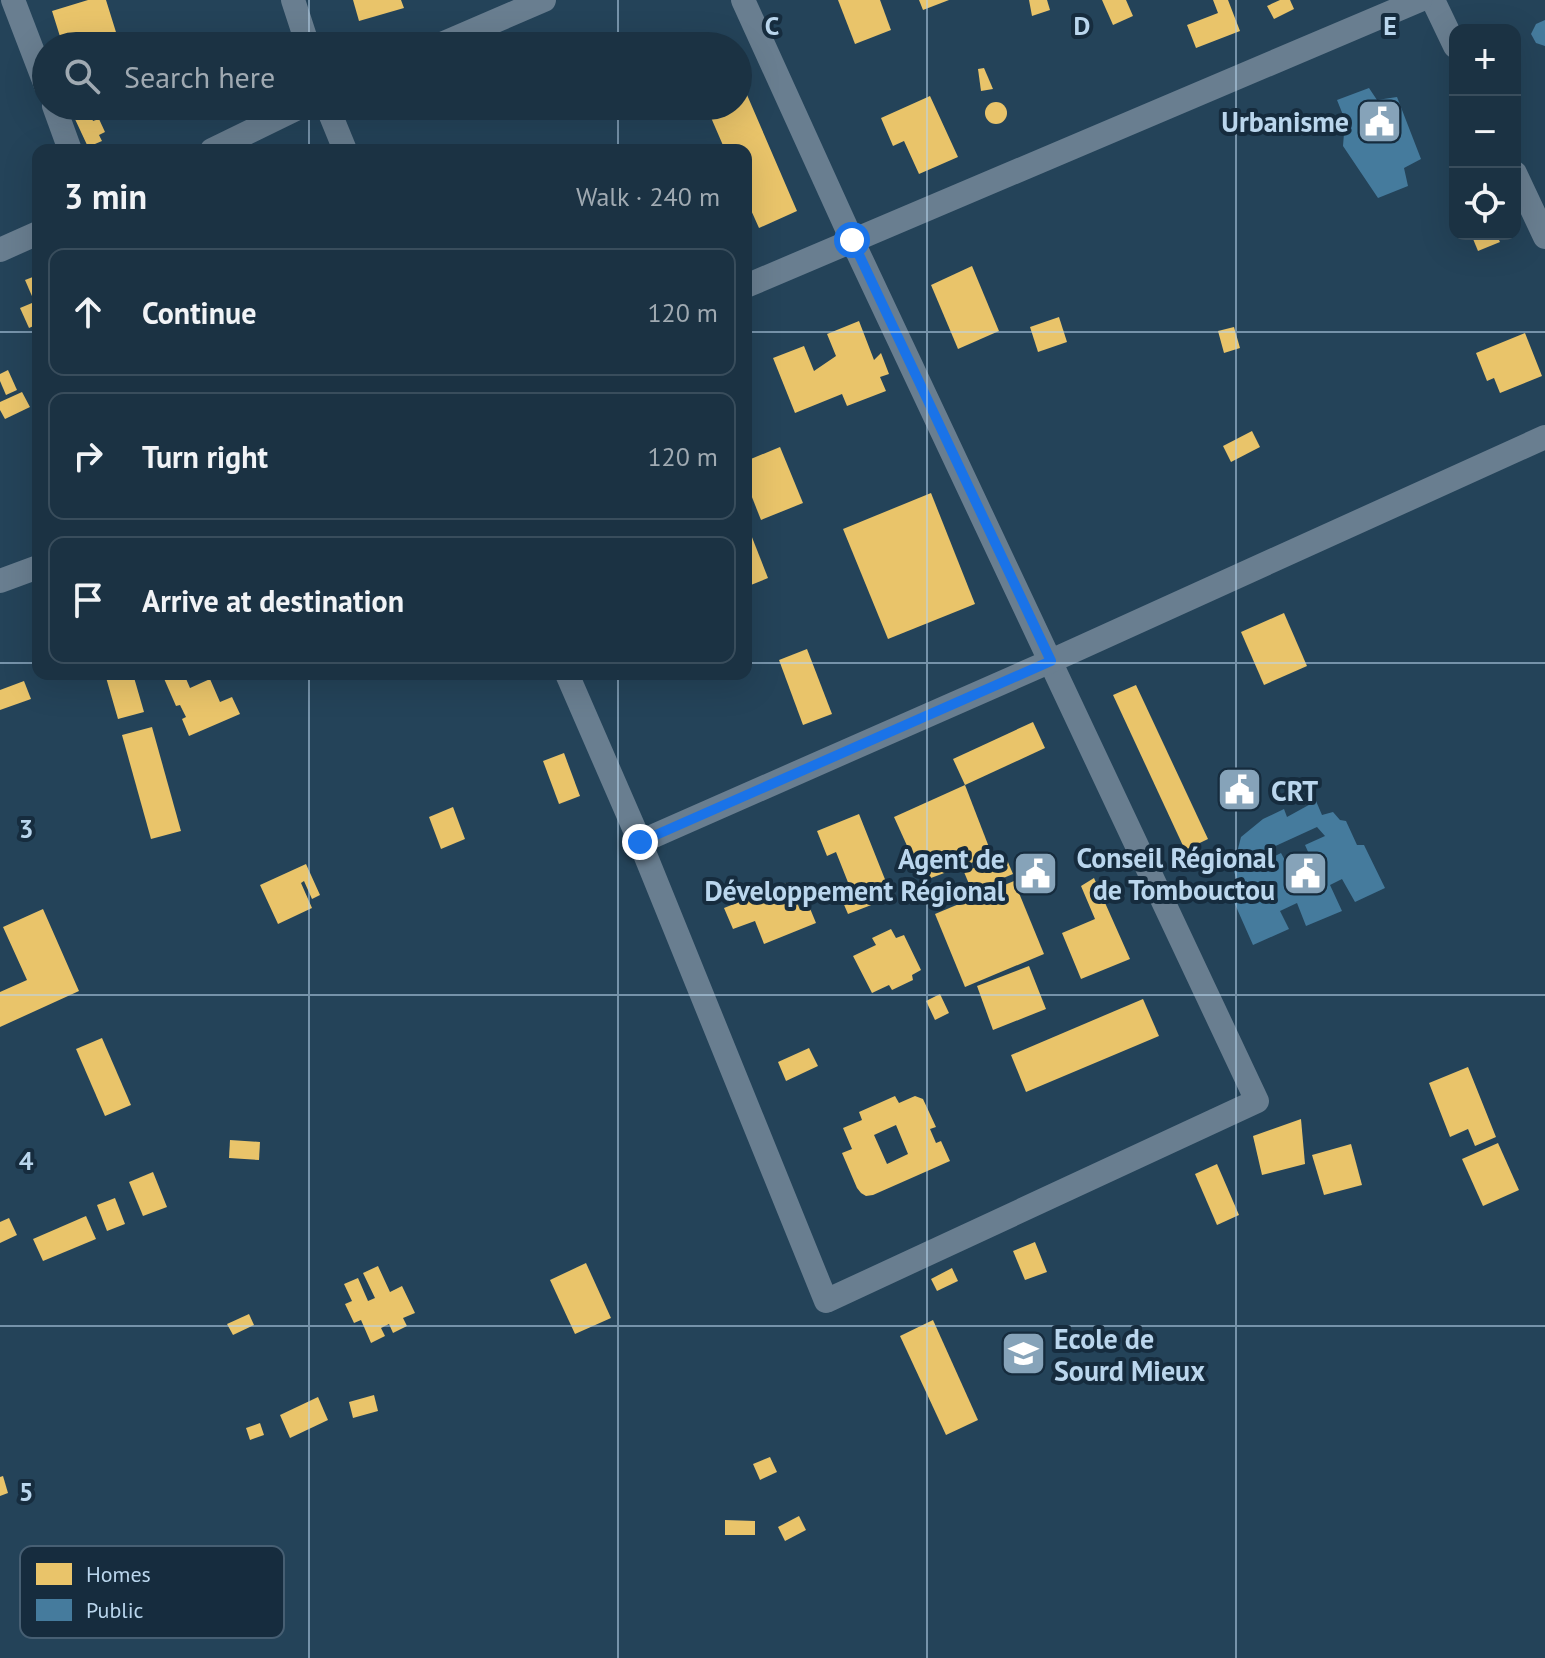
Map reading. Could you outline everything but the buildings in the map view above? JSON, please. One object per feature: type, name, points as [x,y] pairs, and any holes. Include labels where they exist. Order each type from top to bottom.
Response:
[{"type":"street","points":[[13,0],[32,50]]},
{"type":"street","points":[[293,0],[303,32]]},
{"type":"street","points":[[470,32],[544,0]]},
{"type":"street","points":[[570,680],[640,842],[826,1301],[1257,1101],[852,240],[743,0]]},
{"type":"street","points":[[752,283],[1420,0]]},
{"type":"street","points":[[1433,0],[1449,33]]},
{"type":"street","points":[[59,120],[68,144]]},
{"type":"street","points":[[224,144],[273,120]]},
{"type":"street","points":[[333,120],[343,144]]},
{"type":"street","points":[[1521,186],[1545,237]]},
{"type":"street","points":[[0,250],[32,236]]},
{"type":"street","points":[[640,842],[1051,661],[1545,437]]},
{"type":"street","points":[[0,581],[32,569]]},
{"type":"place","name":"Urbanisme","points":[[1380,121]]},
{"type":"place","name":"CRT","points":[[1240,790]]},
{"type":"place","name":"Conseil Régional de Tombouctou","points":[[1306,873]]},
{"type":"place","name":"Agent de Développement Régional","points":[[1036,874]]},
{"type":"place","name":"Ecole de Sourd Mieux","points":[[1023,1354]]},
{"type":"route","points":[[640,842],[1051,661],[852,240]]}]
